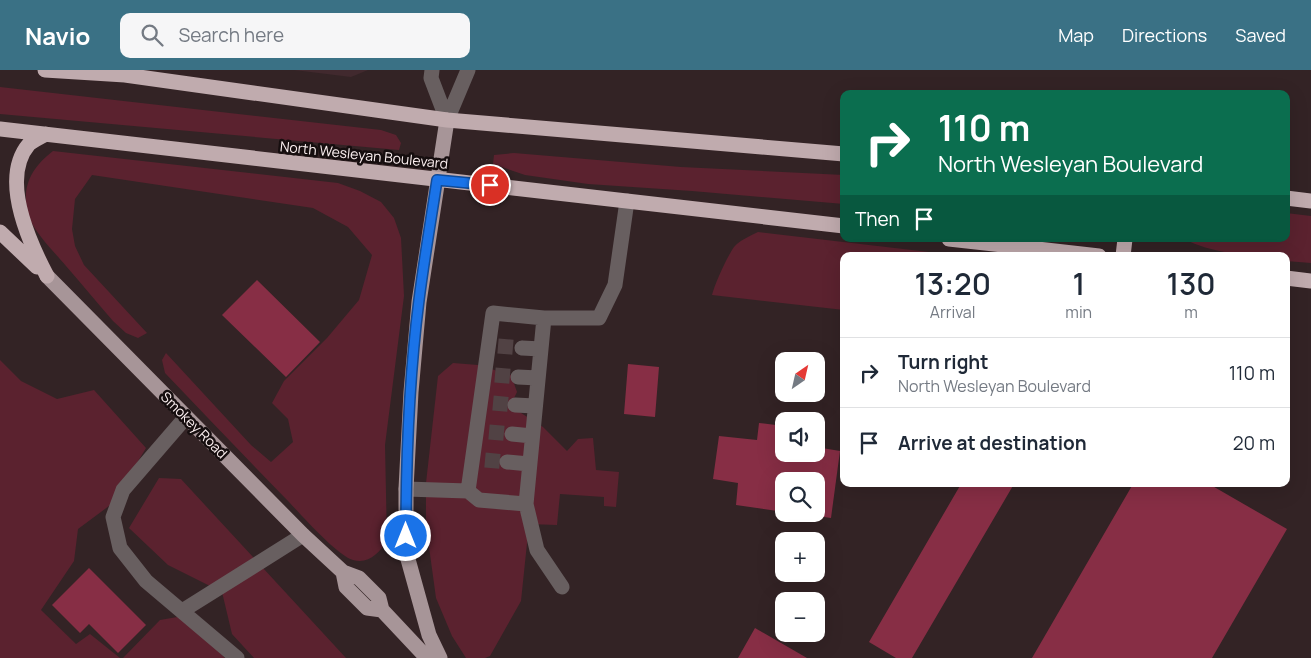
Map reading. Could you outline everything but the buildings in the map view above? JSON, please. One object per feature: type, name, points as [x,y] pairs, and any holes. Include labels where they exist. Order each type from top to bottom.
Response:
[{"type":"highway","points":[[45,70],[125,75],[447,120],[840,154]]},
{"type":"highway","name":"North Wesleyan Boulevard","points":[[0,129],[840,226]]},
{"type":"highway","points":[[46,134],[28,144],[13,162],[8,181],[10,205],[47,276]]},
{"type":"highway","points":[[1290,198],[1311,201]]},
{"type":"highway","points":[[0,232],[47,276]]},
{"type":"highway","points":[[975,242],[1064,252]]},
{"type":"highway","points":[[1290,278],[1311,281]]},
{"type":"main road","points":[[440,658],[429,635],[406,552],[406,489],[411,392],[419,302],[447,120]]},
{"type":"main road","name":"Smokey Road","points":[[47,276],[303,535],[343,572],[359,578],[379,598],[382,610],[426,658]]},
{"type":"street","points":[[432,70],[430,78],[447,120]]},
{"type":"street","points":[[447,120],[468,70]]},
{"type":"street","points":[[468,491],[479,460],[483,432],[493,345],[493,313],[544,318],[599,318],[616,285],[627,200]]},
{"type":"street","points":[[544,318],[526,504],[537,550],[562,587]]},
{"type":"street","points":[[522,348],[541,349]]},
{"type":"street","points":[[518,377],[538,378]]},
{"type":"street","points":[[515,405],[535,406]]},
{"type":"street","points":[[186,417],[124,490],[113,517],[120,548],[146,581],[236,658]]},
{"type":"street","points":[[512,434],[532,436]]},
{"type":"street","points":[[507,462],[530,464]]},
{"type":"street","points":[[406,489],[468,491],[479,500],[526,504]]},
{"type":"street","points":[[182,611],[303,535]]},
{"type":"shaded area","points":[[294,70],[368,70],[351,77]]},
{"type":"shaded area","points":[[0,87],[381,130],[396,135],[401,143],[399,150],[0,114]]},
{"type":"shaded area","points":[[53,151],[338,183],[360,191],[381,202],[394,218],[401,238],[404,296],[385,445],[387,541],[373,557],[364,561],[353,560],[346,557],[330,544],[165,373],[162,360],[166,353],[251,445],[271,462],[293,442],[288,419],[272,403],[284,381],[327,338],[359,300],[372,255],[348,227],[313,208],[92,175],[75,199],[72,229],[75,246],[84,265],[147,333],[138,338],[126,333],[113,321],[46,243],[35,229],[29,217],[26,197],[29,180],[39,164]]},
{"type":"shaded area","points":[[514,153],[681,167],[840,175],[840,204],[588,184],[525,175],[493,164],[494,155]]},
{"type":"shaded area","points":[[1290,213],[1311,216],[1311,263],[1290,261],[1290,252],[1225,252],[1191,242],[1290,242]]},
{"type":"shaded area","points":[[758,232],[929,252],[840,252],[840,310],[712,295],[728,257],[734,247],[742,240]]},
{"type":"shaded area","points":[[0,360],[21,381],[57,399],[94,390],[146,448],[113,503],[78,529],[74,561],[41,610],[76,644],[90,634],[120,658],[0,658]]},
{"type":"shaded area","points":[[453,363],[478,365],[511,375],[517,392],[510,406],[543,427],[567,451],[578,439],[593,438],[596,470],[619,472],[616,507],[604,506],[604,497],[560,494],[557,525],[529,524],[521,601],[490,656],[485,658],[466,658],[452,636],[436,598],[426,525],[426,483],[438,376]]},
{"type":"shaded area","points":[[159,478],[181,479],[346,658],[254,658],[232,634],[222,592],[168,565],[129,528]]},
{"type":"shaded area","points":[[183,616],[225,658],[123,658],[160,620]]},
{"type":"tunnel","points":[[498,346],[522,348]]},
{"type":"tunnel","points":[[495,375],[518,377]]},
{"type":"tunnel","points":[[493,403],[515,405]]},
{"type":"tunnel","points":[[489,432],[512,434]]},
{"type":"tunnel","points":[[485,460],[507,462]]},
{"type":"route","points":[[406,536],[406,477],[412,374],[419,302],[437,180],[490,185]]}]
